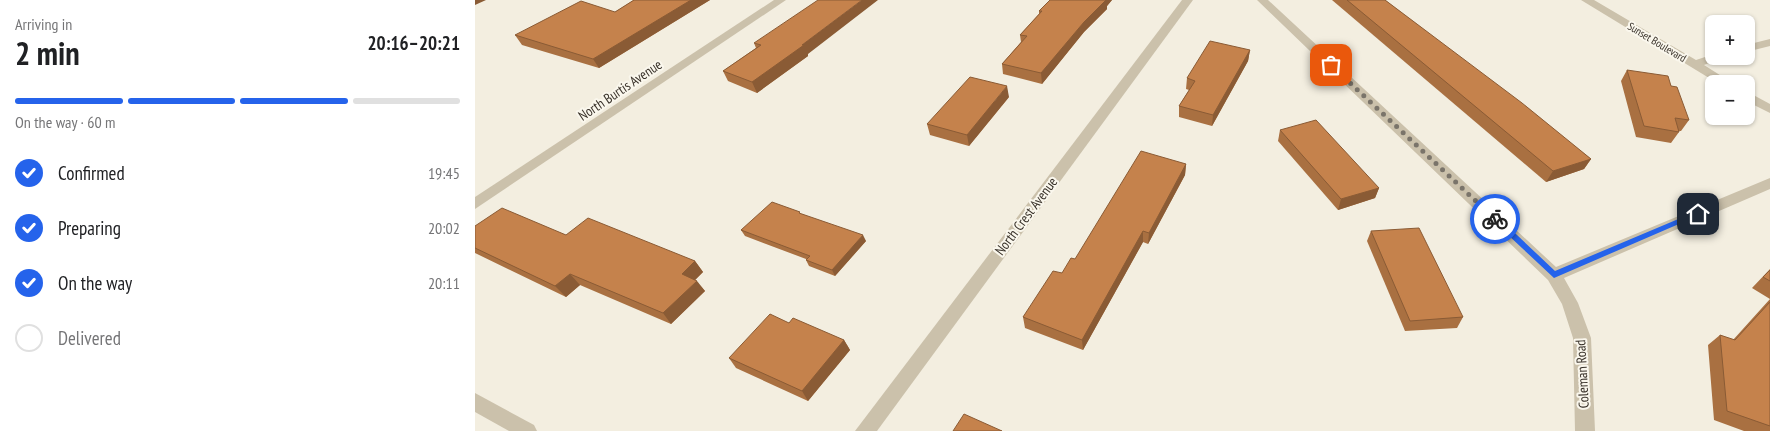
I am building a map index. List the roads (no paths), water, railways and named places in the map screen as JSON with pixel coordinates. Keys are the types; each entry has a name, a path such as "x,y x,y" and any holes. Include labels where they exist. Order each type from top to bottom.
{"street":[{"name":"North Burtis Avenue","path":"475,204 781,0"},
{"name":"North Crest Avenue","path":"865,431 1187,0"},
{"name":"Coleman Road","path":"1262,0 1554,275 1570,303 1582,338 1585,431"},
{"name":"Sunset Boulevard","path":"1586,0 1713,75"},
{"path":"1755,46 1770,42"},
{"path":"1695,64 1705,61"},
{"path":"1755,100 1770,109"},
{"path":"1554,275 1770,183"},
{"path":"475,402 527,431"}]}
